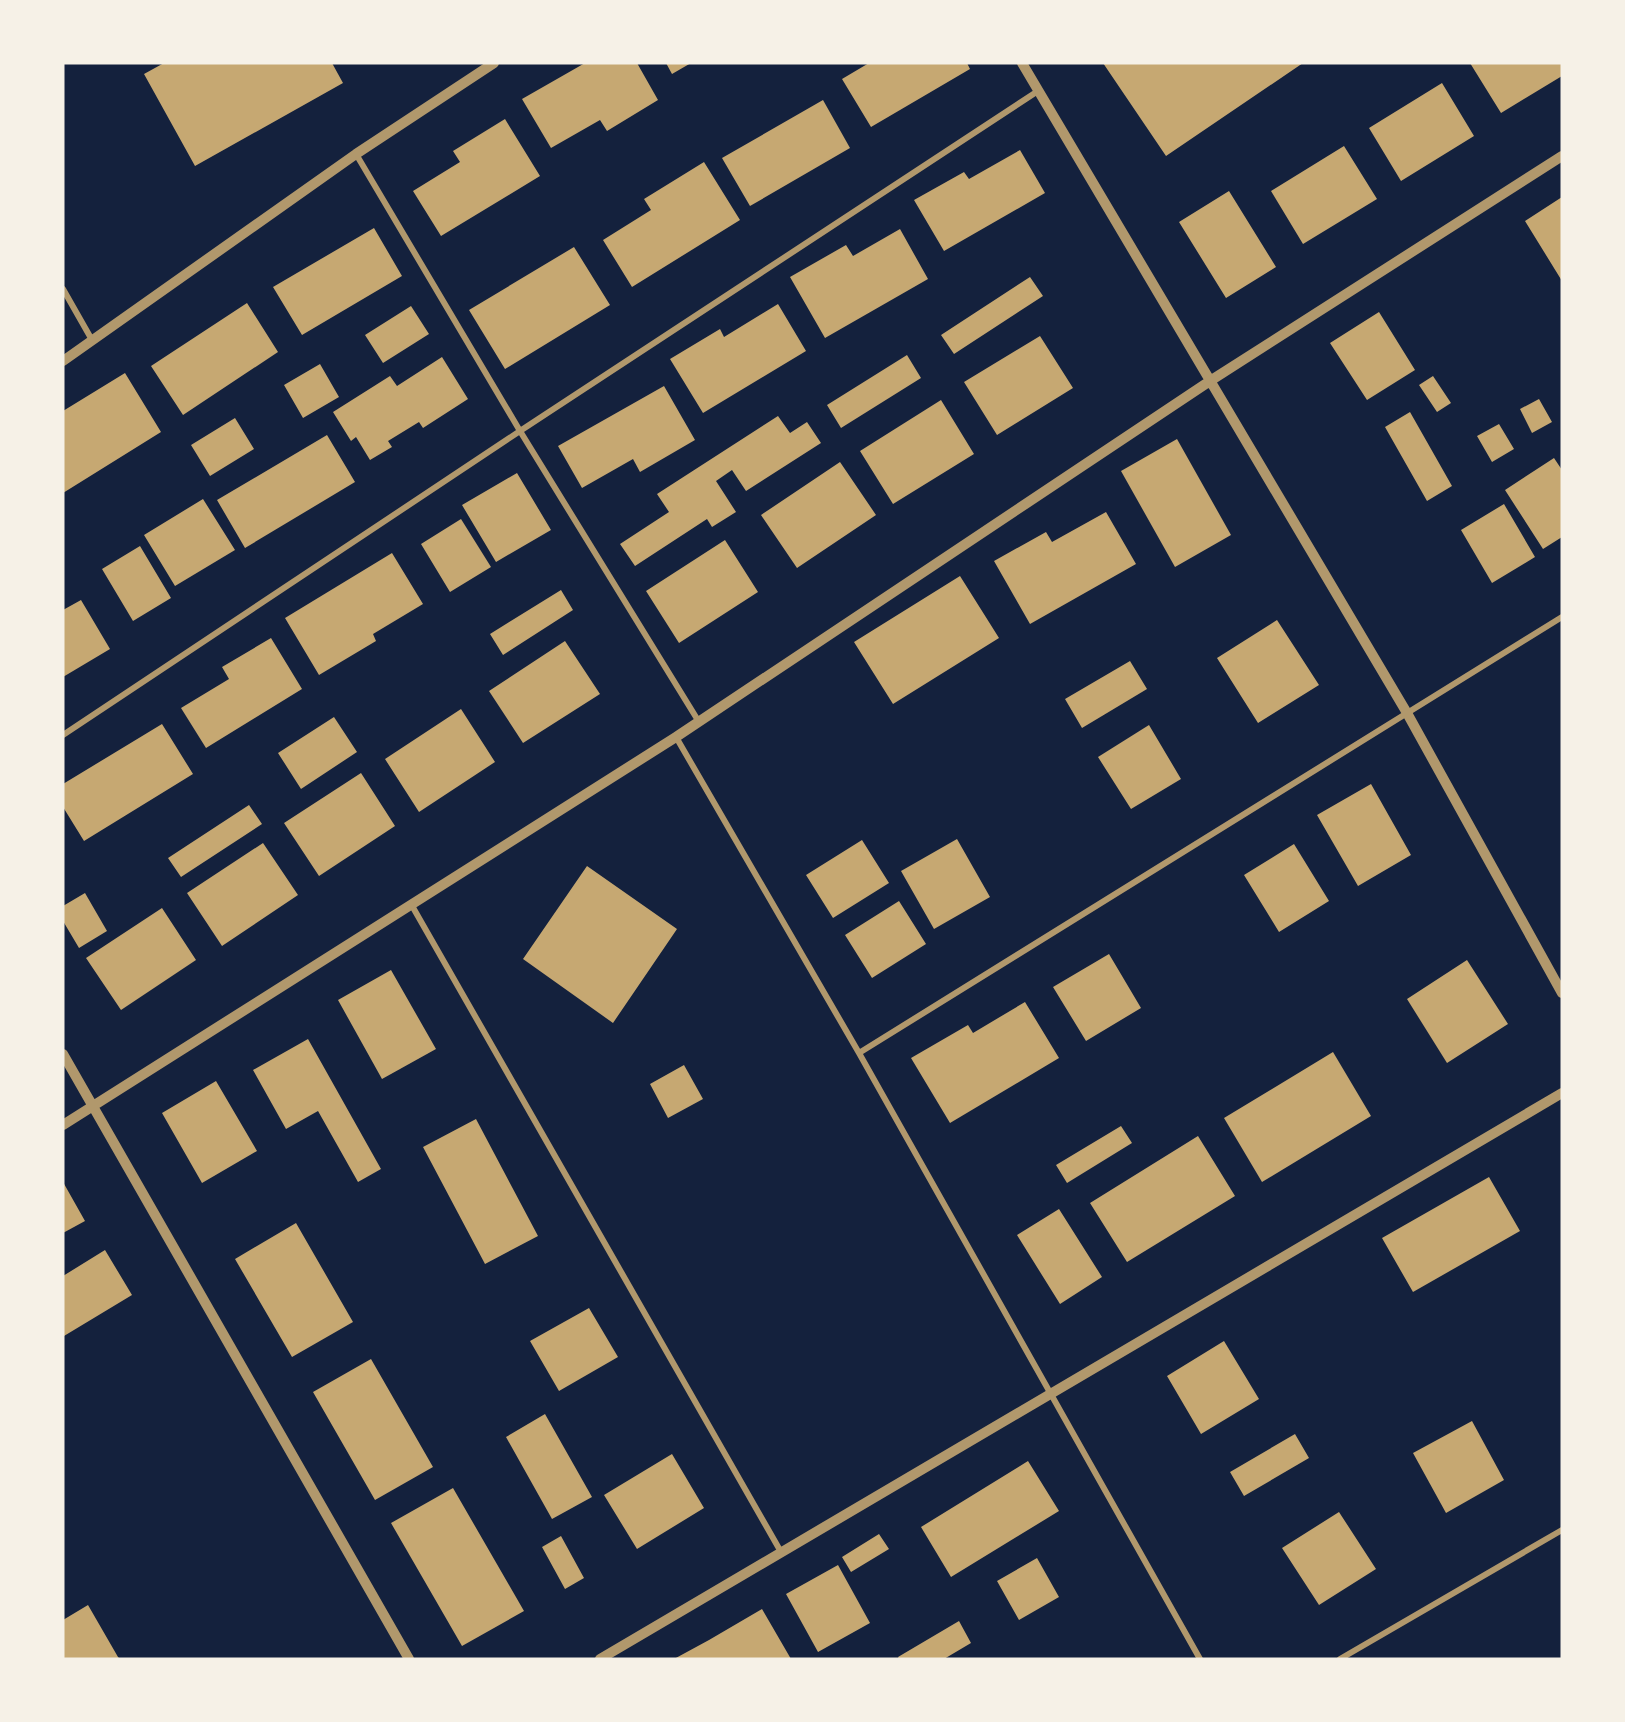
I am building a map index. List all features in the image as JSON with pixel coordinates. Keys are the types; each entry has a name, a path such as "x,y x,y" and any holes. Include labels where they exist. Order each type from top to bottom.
{"street":[{"path":"63,361 356,154 494,63"},
{"path":"1022,63 1407,713 1562,993"},
{"path":"63,735 1038,91"},
{"path":"356,154 520,431 699,722"},
{"path":"63,1125 676,737 1210,381 1562,156"},
{"path":"63,289 92,340"},
{"path":"859,1053 1562,617"},
{"path":"676,737 859,1053 1200,1659"},
{"path":"411,904 781,1552"},
{"path":"63,1054 409,1659"},
{"path":"600,1659 1562,1094"},
{"path":"1340,1659 1562,1530"}],"building":[{"path":"164,63 332,63 343,83 195,166 144,74"},
{"path":"585,63 637,63 658,100 607,131 600,120 551,148 522,99"},
{"path":"666,63 691,63 672,74"},
{"path":"869,63 967,63 970,69 871,127 842,79"},
{"path":"1103,63 1303,63 1166,156"},
{"path":"1470,63 1562,63 1562,76 1501,113"},
{"path":"1442,83 1474,136 1401,181 1369,128"},
{"path":"823,100 850,148 750,206 722,158"},
{"path":"505,119 540,176 441,236 413,191 460,162 453,151"},
{"path":"1344,146 1377,199 1303,244 1271,191"},
{"path":"1020,150 1045,193 944,251 914,200 964,172 969,179"},
{"path":"704,162 740,220 632,287 603,240 651,210 644,199"},
{"path":"1229,191 1276,267 1226,298 1179,222"},
{"path":"1562,197 1562,281 1525,221"},
{"path":"374,228 402,276 302,335 273,287"},
{"path":"900,229 928,279 825,338 790,277 846,245 853,256"},
{"path":"574,247 610,305 505,369 469,310"},
{"path":"1030,277 1043,296 954,354 941,335"},
{"path":"247,303 278,352 183,415 151,366"},
{"path":"778,304 806,351 703,413 670,359 720,329 724,337"},
{"path":"411,306 429,334 383,363 365,335"},
{"path":"1379,312 1415,370 1367,400 1330,343"},
{"path":"1040,336 1073,388 997,435 964,382"},
{"path":"907,355 921,378 841,428 827,405"},
{"path":"442,357 468,399 423,428 419,422 388,441 392,447 370,460 356,437 351,441 333,412 390,376 397,386"},
{"path":"320,364 339,397 303,418 284,385"},
{"path":"125,373 161,432 63,493 63,411"},
{"path":"1433,376 1451,403 1437,412 1419,385"},
{"path":"664,386 695,440 640,472 633,459 582,488 558,446"},
{"path":"1539,399 1552,422 1532,433 1520,409"},
{"path":"941,400 974,454 893,504 860,451"},
{"path":"1410,412 1452,486 1427,501 1385,427"},
{"path":"778,416 790,433 807,422 821,443 746,491 732,470 716,481 736,512 712,527 707,519 635,566 620,544 669,512 657,494"},
{"path":"235,418 254,449 210,476 191,445"},
{"path":"1499,424 1514,449 1492,462 1477,436"},
{"path":"327,435 355,482 245,548 217,500"},
{"path":"1177,439 1231,535 1175,567 1121,471"},
{"path":"1554,458 1562,470 1562,537 1543,549 1505,490"},
{"path":"840,462 876,515 797,568 761,515"},
{"path":"517,473 551,530 496,562 462,505"},
{"path":"203,499 235,550 175,586 144,535"},
{"path":"1504,504 1535,557 1492,583 1461,530"},
{"path":"1106,512 1136,564 1030,624 994,561 1046,532 1052,542"},
{"path":"461,519 491,567 450,592 421,544"},
{"path":"725,540 758,592 679,643 646,591"},
{"path":"140,546 171,598 133,621 102,569"},
{"path":"392,553 423,604 373,634 376,641 319,675 285,618"},
{"path":"960,576 999,638 893,704 854,642"},
{"path":"561,590 573,610 503,655 490,634"},
{"path":"81,600 110,649 63,677 63,610"},
{"path":"1277,620 1319,685 1258,723 1217,658"},
{"path":"271,638 302,689 206,748 181,708 229,679 222,667"},
{"path":"565,641 600,694 523,743 489,691"},
{"path":"1130,661 1147,689 1082,728 1065,699"},
{"path":"461,709 495,762 419,812 385,759"},
{"path":"334,717 357,752 301,789 278,753"},
{"path":"162,724 193,774 84,841 63,807 63,784"},
{"path":"1149,725 1181,779 1131,809 1098,757"},
{"path":"361,773 395,826 319,876 284,823"},
{"path":"1371,784 1411,855 1358,886 1317,815"},
{"path":"249,805 262,824 181,877 168,858"},
{"path":"957,839 990,897 934,929 901,871"},
{"path":"862,840 889,883 833,918 806,875"},
{"path":"263,843 298,895 222,946 187,893"},
{"path":"1294,844 1329,901 1279,932 1244,875"},
{"path":"587,866 677,929 613,1023 523,959"},
{"path":"85,893 107,931 79,948 63,921 63,906"},
{"path":"899,901 926,944 872,978 845,935"},
{"path":"162,908 196,960 121,1010 86,958"},
{"path":"1109,954 1141,1008 1086,1041 1053,987"},
{"path":"1467,960 1508,1024 1447,1063 1407,999"},
{"path":"391,970 436,1049 382,1079 338,1000"},
{"path":"1025,1002 1059,1058 950,1123 911,1058 968,1025 973,1033"},
{"path":"308,1039 381,1169 358,1182 318,1111 286,1129 253,1070"},
{"path":"1333,1052 1371,1116 1262,1182 1224,1118"},
{"path":"684,1065 703,1099 668,1118 650,1084"},
{"path":"216,1081 257,1151 202,1183 162,1113"},
{"path":"476,1119 538,1236 485,1264 423,1147"},
{"path":"1121,1126 1132,1143 1067,1183 1056,1165"},
{"path":"1198,1136 1235,1196 1127,1262 1090,1203"},
{"path":"1489,1177 1520,1231 1413,1292 1382,1238"},
{"path":"63,1182 85,1221 63,1233"},
{"path":"1059,1209 1102,1277 1060,1304 1017,1235"},
{"path":"296,1223 353,1322 292,1357 235,1259"},
{"path":"105,1250 132,1295 64,1336 63,1276"},
{"path":"589,1308 618,1357 559,1391 530,1341"},
{"path":"1224,1341 1259,1399 1201,1434 1167,1376"},
{"path":"371,1359 433,1467 375,1500 313,1392"},
{"path":"545,1414 592,1497 552,1519 506,1437"},
{"path":"1472,1421 1504,1480 1446,1513 1413,1453"},
{"path":"1295,1434 1309,1458 1244,1496 1230,1472"},
{"path":"672,1454 704,1508 637,1549 604,1495"},
{"path":"1028,1461 1059,1511 951,1577 921,1527"},
{"path":"453,1488 524,1611 462,1646 391,1523"},
{"path":"1339,1512 1376,1569 1319,1605 1282,1548"},
{"path":"879,1534 889,1549 851,1572 842,1557"},
{"path":"561,1536 584,1578 565,1589 542,1547"},
{"path":"1037,1558 1059,1597 1019,1620 997,1581"},
{"path":"838,1565 870,1623 818,1652 786,1594"},
{"path":"88,1605 120,1659 63,1659 63,1620"},
{"path":"762,1609 791,1659 674,1659 709,1640"},
{"path":"959,1621 971,1643 944,1659 899,1659 898,1657"}]}
